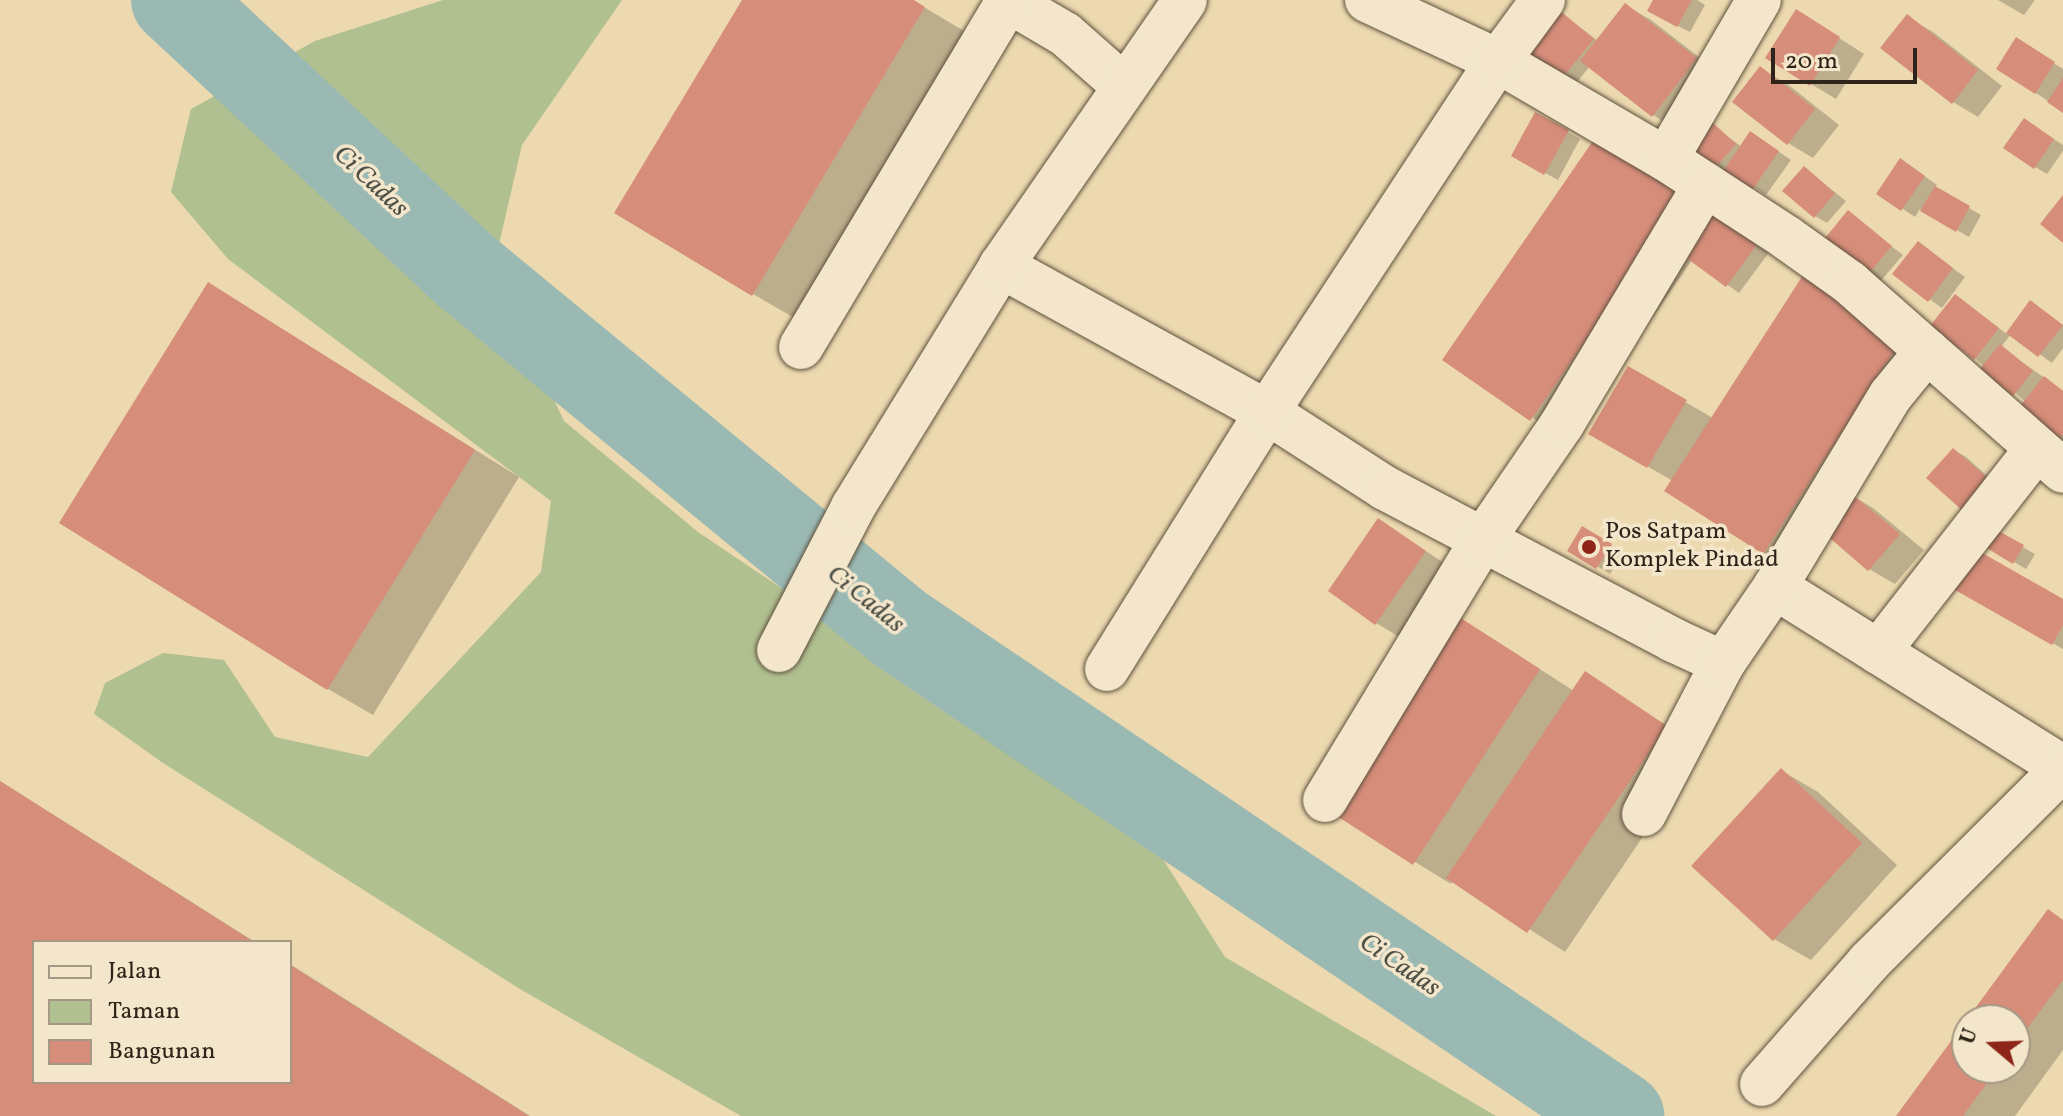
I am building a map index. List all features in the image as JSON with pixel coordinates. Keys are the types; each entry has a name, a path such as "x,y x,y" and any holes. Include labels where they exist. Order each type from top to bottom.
{"street":[{"path":"801,347 1007,0 1065,34 1124,86"},
{"path":"779,650 853,507 1001,266 1185,0"},
{"path":"1367,0 1498,61 1705,185 1850,283 2055,463 1878,652"},
{"path":"1107,669 1267,412 1498,61 1543,0"},
{"path":"1666,159 1759,0"},
{"path":"1325,800 1482,541 1562,424 1705,185"},
{"path":"1001,266 1267,412 1385,488 1673,640 1723,663"},
{"path":"1644,814 1723,663 1775,587 1891,395 1927,351"},
{"path":"1762,1084 1869,962 2063,768 1775,587"}],"green space":[{"path":"443,0 622,0 522,145 493,270 564,421 698,532 1147,834 1225,957 1496,1116 741,1116 520,989 163,763 94,714 105,683 163,653 224,660 275,737 368,757 541,572 551,501 228,259 171,192 191,109 315,41"}],"building":[{"path":"742,0 914,0 925,7 752,296 614,213"},
{"path":"1653,0 1692,0 1677,27 1647,11"},
{"path":"1625,3 1697,58 1652,117 1580,61"},
{"path":"1796,9 1840,37 1810,86 1765,58"},
{"path":"1559,10 1594,39 1559,82 1524,52"},
{"path":"1907,14 1978,70 1952,104 1880,48"},
{"path":"2016,37 2055,62 2035,94 1996,69"},
{"path":"1760,66 1815,109 1787,145 1732,102"},
{"path":"2063,78 2063,113 2047,102"},
{"path":"1535,112 1569,130 1544,175 1511,156"},
{"path":"2024,118 2054,139 2034,169 2003,148"},
{"path":"1712,122 1736,144 1708,176 1683,154"},
{"path":"1750,131 1779,151 1752,190 1724,170"},
{"path":"1597,135 1685,197 1530,421 1442,360"},
{"path":"1900,158 1925,176 1901,211 1876,194"},
{"path":"1804,166 1835,193 1814,218 1782,191"},
{"path":"1935,186 1970,206 1956,232 1920,211"},
{"path":"2063,195 2063,243 2040,224"},
{"path":"1713,197 1764,235 1726,287 1674,249"},
{"path":"1848,210 1892,246 1864,279 1821,243"},
{"path":"1918,241 1953,268 1928,302 1892,274"},
{"path":"1805,272 1904,336 1763,554 1664,491"},
{"path":"208,282 475,450 327,690 59,523"},
{"path":"1955,294 1999,328 1974,360 1930,326"},
{"path":"2030,300 2063,325 2038,357 2006,333"},
{"path":"2000,344 2033,371 2013,396 1979,370"},
{"path":"1628,366 1687,400 1647,468 1588,434"},
{"path":"2044,376 2063,391 2063,434 2057,442 2016,411"},
{"path":"1953,448 1990,480 1963,511 1926,478"},
{"path":"1847,490 1900,534 1868,571 1817,527"},
{"path":"1378,518 1426,551 1375,625 1328,591"},
{"path":"1984,523 2024,545 2013,564 1975,541"},
{"name":"Pos Satpam Komplek Pindad","path":"1582,526 1612,544 1596,569 1567,551"},
{"path":"1970,546 2063,599 2063,625 2052,645 1948,586"},
{"path":"1456,615 1540,669 1413,865 1329,811"},
{"path":"1585,671 1667,726 1527,933 1446,878"},
{"path":"1781,768 1862,843 1773,941 1691,866"},
{"path":"0,781 251,940 32,940 32,1084 292,1084 292,966 529,1116 0,1116"},
{"path":"2048,909 2063,920 2063,980 2031,1023 2031,1004 1978,1004"},
{"path":"1951,1041 1951,1084 1986,1084 1963,1116 1896,1116"}],"waterway":[{"name":"Ci Cadas","path":"175,0 467,272 899,628 1620,1116"}],"place":[{"name":"Pos Satpam Komplek Pindad","path":"1589,547"}]}
